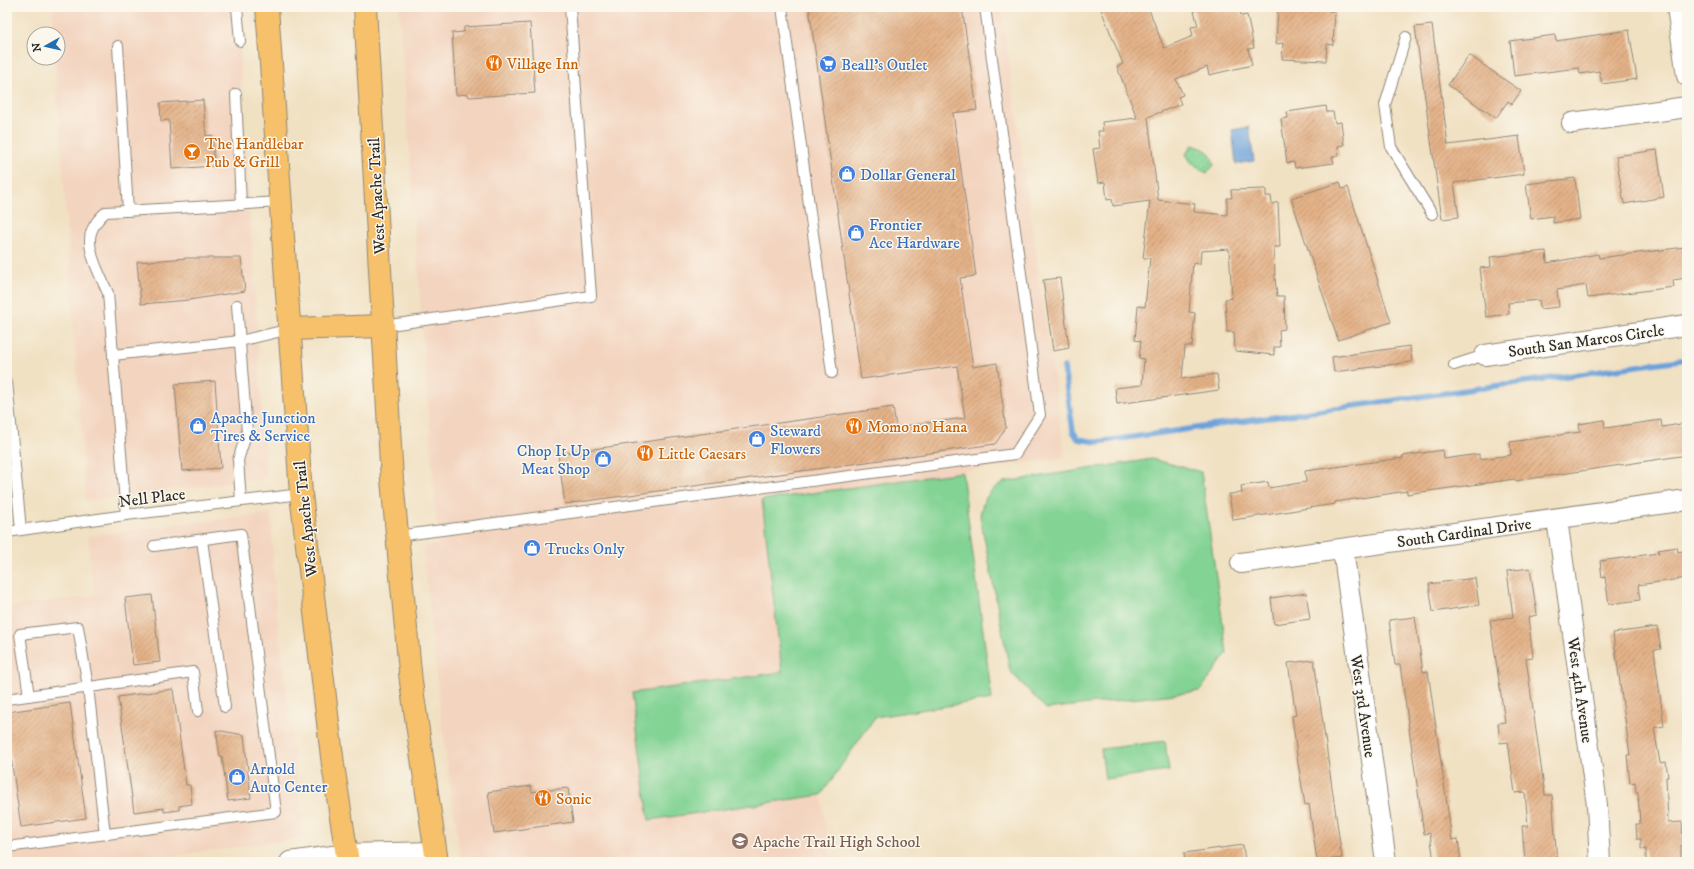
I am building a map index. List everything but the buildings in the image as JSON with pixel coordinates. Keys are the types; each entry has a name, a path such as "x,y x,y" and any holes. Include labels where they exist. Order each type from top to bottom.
{"main road":[{"name":"West Apache Trail","path":"267,7 301,494 333,765 347,858"},
{"name":"West Apache Trail","path":"365,7 389,448 411,682 436,857"},
{"path":"290,329 383,326"}],"street":[{"path":"1677,7 1687,76"},
{"path":"1572,123 1687,107"},
{"name":"South San Marcos Circle","path":"1485,355 1687,325"},
{"name":"South Cardinal Drive","path":"1241,563 1687,500"},
{"name":"West 4th Avenue","path":"1557,519 1597,805 1600,862"},
{"name":"West 3rd Avenue","path":"1343,549 1386,862"},
{"path":"290,862 347,858 436,857"}],"lane":[{"path":"238,7 240,41"},
{"path":"383,326 591,296 570,7"},
{"path":"782,7 832,373"},
{"path":"397,536 1015,454 1040,415 985,7"},
{"path":"1406,37 1385,105 1391,147 1432,214"},
{"path":"118,46 128,211"},
{"path":"236,94 241,205"},
{"path":"126,515 108,293 95,263 90,239 91,231 97,221 106,212 281,202"},
{"path":"237,305 247,432 238,460 241,501"},
{"path":"113,355 240,341 290,329"},
{"path":"1454,365 1485,355"},
{"path":"7,382 21,530"},
{"name":"Nell Place","path":"7,532 126,515 301,494"},
{"path":"7,847 276,812 241,534 154,546"},
{"path":"202,540 225,707"},
{"path":"29,696 20,634 78,627 88,687 105,834"},
{"path":"7,699 193,672 198,711"}],"shaded area":[{"path":"52,7 237,7 266,478 86,501 56,66 66,66 66,26 53,26"},
{"path":"399,7 1001,7 1065,457 762,500 782,672 632,693 649,820 821,795 831,862 461,862 441,720 423,547 438,544"},
{"path":"271,513 275,599 304,838 126,862 7,862 7,607 94,596 88,536"}],"green space":[{"path":"1192,145 1204,149 1211,157 1214,165 1207,173 1194,165 1186,154"},
{"path":"1152,459 1201,472 1227,653 1200,691 1046,709 1010,671 980,516 985,500 995,488 1004,482"},
{"path":"962,472 992,699 875,717 821,795 649,820 632,693 782,672 762,500"},
{"path":"1165,741 1169,771 1105,779 1101,749"}],"water":[{"path":"1249,127 1254,161 1236,164 1232,130"}],"waterway":[{"path":"1064,367 1073,431 1078,439 1097,442 1687,359"}],"place":[{"name":"Village Inn","path":"494,63"},
{"name":"Beall's Outlet","path":"828,64"},
{"name":"The Handlebar Pub & Grill","path":"192,152"},
{"name":"Dollar General","path":"847,174"},
{"name":"Frontier Ace Hardware","path":"856,233"},
{"name":"Apache Junction Tires & Service","path":"198,426"},
{"name":"Momo no Hana","path":"854,426"},
{"name":"Steward Flowers","path":"757,439"},
{"name":"Little Caesars","path":"645,453"},
{"name":"Chop It Up Meat Shop","path":"603,459"},
{"name":"Trucks Only","path":"532,548"},
{"name":"Arnold Auto Center","path":"237,777"},
{"name":"Sonic","path":"543,798"},
{"name":"Apache Trail High School","path":"740,841"}]}
